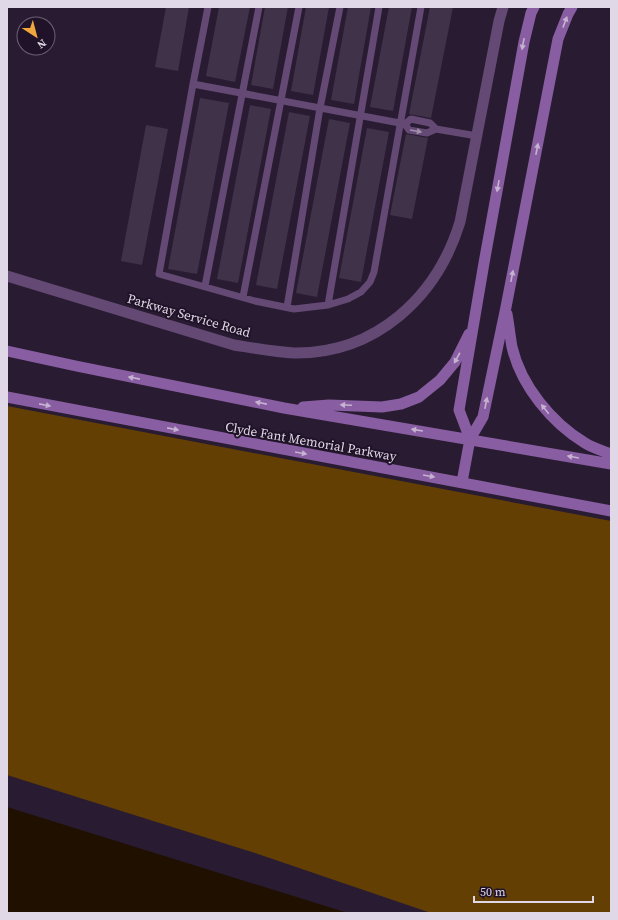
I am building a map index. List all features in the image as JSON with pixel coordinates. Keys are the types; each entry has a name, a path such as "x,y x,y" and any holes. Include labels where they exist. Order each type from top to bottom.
{"main road":[{"path":"470,439 459,410 524,42 531,13 534,7"},
{"path":"462,482 470,439 483,417 506,307 558,38 572,7"},
{"path":"506,307 512,348 521,373 534,395 565,430 586,444 611,454"},
{"path":"284,408 329,405 382,407 401,404 419,397 440,380 455,362 474,323"},
{"path":"7,351 284,408 611,464"},
{"name":"Clyde Fant Memorial Parkway","path":"7,397 228,440 462,482 611,511"}],"street":[{"name":"Parkway Service Road","path":"7,276 234,345 269,351 295,353 327,350 346,345 380,330 396,320 429,286 439,271 455,239 460,222 477,136 498,20 503,7"}],"lane":[{"path":"208,7 159,274 294,309 328,305 348,299 361,292 370,282 402,123 421,7"},
{"path":"205,286 259,7"},
{"path":"243,297 299,7"},
{"path":"287,307 320,108 340,7"},
{"path":"328,305 379,7"},
{"path":"193,84 402,123 409,130 427,133 436,129 477,136"},
{"path":"402,123 411,119 430,123 436,129"}],"shaded area":[{"path":"7,406 611,521 611,913 431,913 255,853 7,775"},
{"path":"7,807 348,913 7,913"}],"building":[{"path":"166,7 189,7 178,71 155,67"},
{"path":"219,7 250,7 235,82 206,76"},
{"path":"265,7 288,7 273,89 251,85"},
{"path":"306,7 329,7 313,95 291,91"},
{"path":"348,7 371,7 354,104 331,100"},
{"path":"389,7 412,7 393,111 370,107"},
{"path":"430,7 453,7 431,118 409,114"},
{"path":"200,98 229,103 197,274 168,269"},
{"path":"250,105 271,109 238,283 217,279"},
{"path":"289,112 310,116 277,289 256,285"},
{"path":"329,119 350,123 317,297 296,293"},
{"path":"146,125 168,129 142,265 121,261"},
{"path":"367,128 389,132 361,282 339,278"},
{"path":"406,134 428,138 412,219 390,215"}]}
